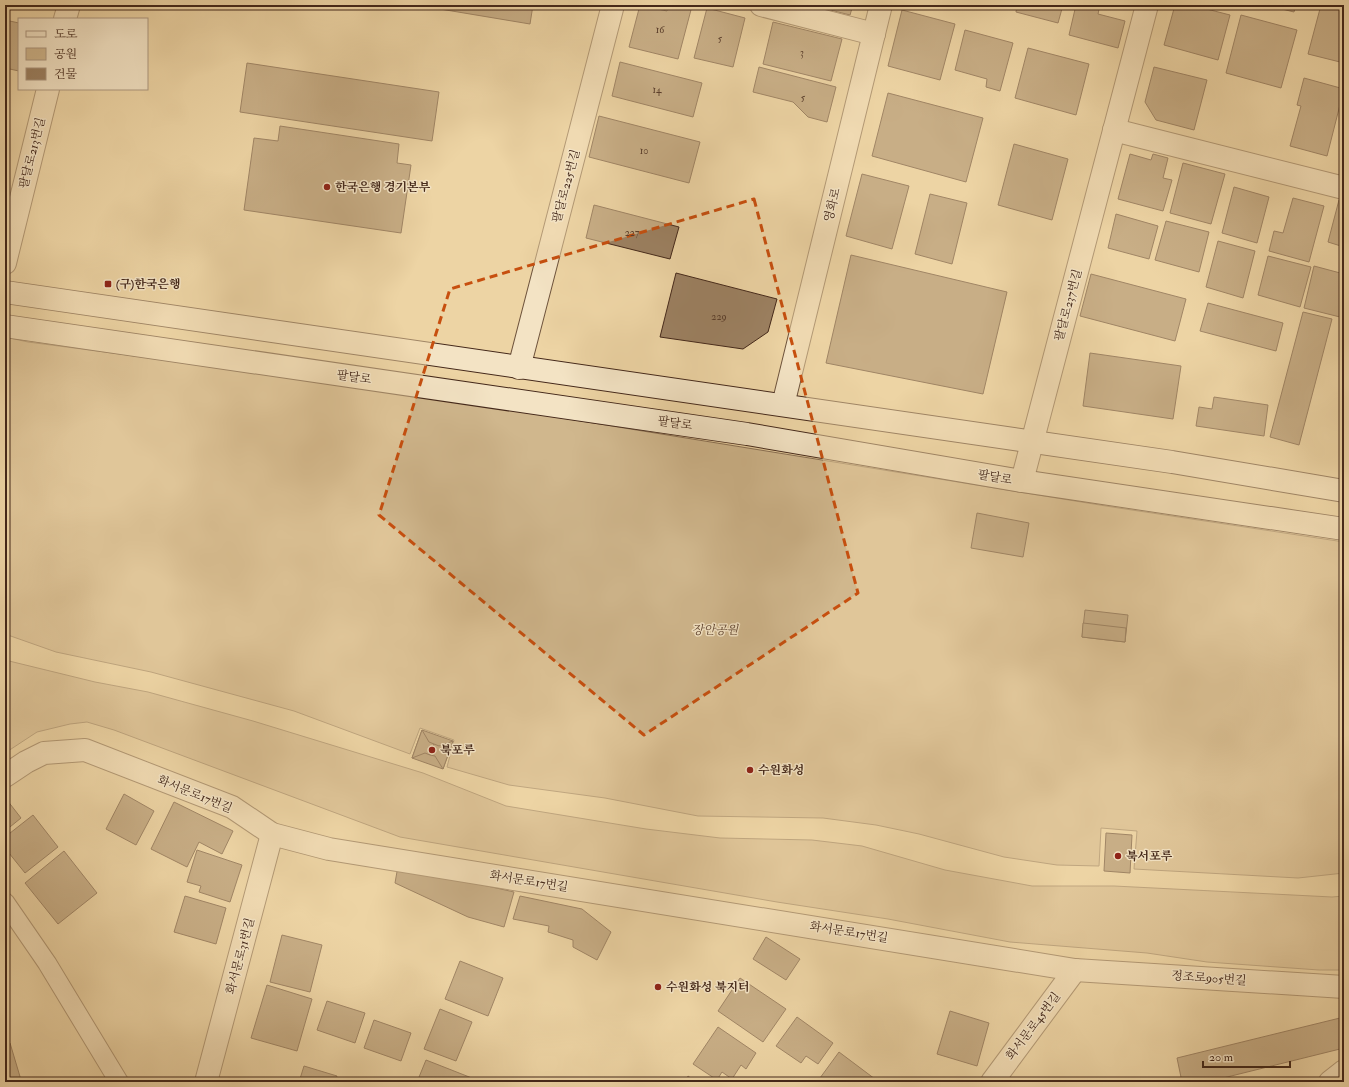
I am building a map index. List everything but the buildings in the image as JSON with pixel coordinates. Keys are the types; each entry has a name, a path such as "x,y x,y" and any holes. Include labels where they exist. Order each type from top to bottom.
{"street":[{"path":"65,18 69,5"},
{"name":"팔달로225번길","path":"518,368 613,5"},
{"path":"761,5 874,34"},
{"name":"영화로","path":"783,405 881,5"},
{"name":"팔달로237번길","path":"1022,481 1147,5"},
{"name":"팔달로213번길","path":"5,263 48,90"},
{"path":"1114,130 1344,188"},
{"path":"5,292 518,368 1172,462 1344,491"},
{"name":"팔달로","path":"5,326 747,434 1022,481 1344,529"},
{"name":"화서문로17번길","path":"5,776 26,762 44,753 85,750 232,807 272,834 329,849 1075,970"},
{"name":"화서문로31번길","path":"209,1080 272,834"},
{"path":"5,902 46,963 119,1082"},
{"name":"정조로905번길","path":"1075,970 1344,987"},
{"name":"화서문로45번길","path":"992,1082 1075,970"},
{"path":"1330,1082 1344,1070"}],"highlighted area":[{"path":"754,199 858,593 644,735 379,515 450,289"}],"green space":[{"name":"장안공원","path":"5,337 28,342 513,410 1112,507 1344,542 1344,873 1298,878 1134,869 1137,831 1101,828 1099,866 1057,865 1004,857 919,834 876,825 823,818 698,816 605,798 509,785 447,767 454,740 420,728 410,754 294,711 151,672 56,652 5,634"},
{"path":"5,660 95,682 148,692 253,721 423,773 506,806 646,829 720,838 812,840 862,846 945,870 1032,886 1114,886 1332,897 1344,896 1344,970 1319,970 1207,962 1147,953 1010,942 888,919 777,902 400,837 114,730 87,722 70,724 37,732 5,753"}],"place":[{"name":"한국은행 경기본부","path":"327,187"},
{"name":"(구)한국은행","path":"108,284"},
{"name":"북포루","path":"432,750"},
{"name":"수원화성","path":"750,770"},
{"name":"북서포루","path":"1118,856"},
{"name":"수원화성 북지터","path":"658,987"}]}
